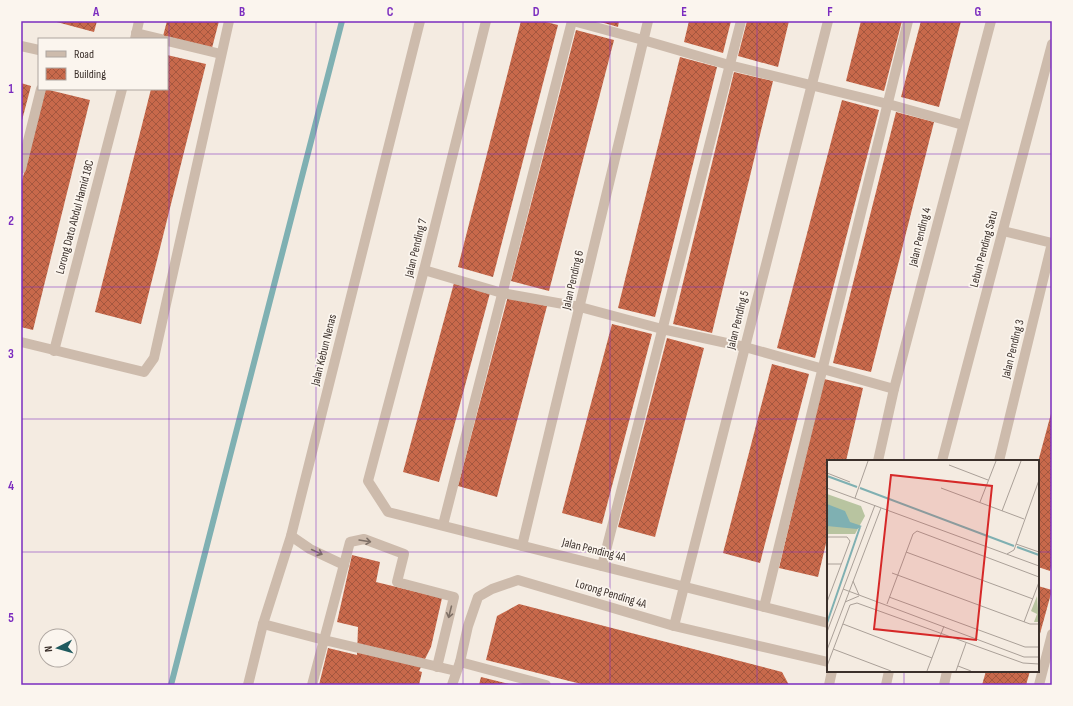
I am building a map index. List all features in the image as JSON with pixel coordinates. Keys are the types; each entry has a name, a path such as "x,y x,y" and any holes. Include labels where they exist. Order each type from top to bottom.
{"street":[{"path":"139,21 135,36 152,38"},
{"path":"21,342 144,372 154,358 229,21"},
{"name":"Jalan Kebun Nenas","path":"248,685 263,624 291,536 420,21"},
{"name":"Jalan Pending 7","path":"368,481 424,270 486,21"},
{"path":"443,526 573,21 730,65 888,104 963,125"},
{"name":"Jalan Pending 6","path":"522,546 648,21"},
{"path":"602,566 741,21"},
{"name":"Jalan Pending 5","path":"674,626 828,21"},
{"path":"764,607 908,21"},
{"name":"Jalan Pending 4","path":"878,460 894,389 991,21"},
{"path":"168,40 221,54"},
{"name":"Lebuh Pending Satu","path":"942,460 1052,44"},
{"path":"21,46 38,50"},
{"path":"21,169 42,90"},
{"name":"Lorong Dato Abdul Hamid 18C","path":"54,351 122,90"},
{"path":"1003,231 1052,243"},
{"name":"Jalan Pending 3","path":"999,460 1052,243"},
{"path":"424,270 502,293 580,307 662,329 745,347 894,389"},
{"name":"Jalan Pending 4A","path":"368,481 388,512 827,623"},
{"path":"291,536 310,549 344,565"},
{"path":"312,685 350,542 364,539 404,554 397,582 454,597 437,666"},
{"name":"Lorong Pending 4A","path":"452,685 468,626 478,597 492,589 518,580 674,626 827,662"},
{"path":"263,624 324,640 437,666 458,666 546,685"},
{"path":"1039,685 1052,634"},
{"path":"829,685 832,672"},
{"path":"886,685 889,672"},
{"path":"944,685 947,672"}],"building":[{"path":"53,21 97,21 94,32"},
{"path":"167,21 219,21 212,48 163,36"},
{"path":"521,21 542,21 558,25 493,277 458,267"},
{"path":"597,21 619,21 618,27"},
{"path":"689,21 731,21 723,53 684,42"},
{"path":"747,21 789,21 778,67 738,56"},
{"path":"861,21 902,21 884,91 846,81"},
{"path":"921,21 961,21 939,107 901,97"},
{"path":"576,30 614,40 549,291 511,281"},
{"path":"168,55 206,64 141,324 95,312 151,90 168,90"},
{"path":"680,57 717,67 655,317 618,308"},
{"path":"734,72 773,81 712,333 673,324"},
{"path":"21,83 31,86 21,124"},
{"path":"45,90 90,100 33,330 21,327 21,185"},
{"path":"842,100 879,110 815,358 777,348"},
{"path":"896,112 934,122 871,372 833,363"},
{"path":"454,283 490,293 439,482 403,472"},
{"path":"508,296 547,306 497,497 458,486"},
{"path":"612,324 652,334 602,524 562,513"},
{"path":"667,338 704,348 655,537 618,527"},
{"path":"772,364 809,374 760,563 723,553"},
{"path":"824,379 863,388 846,460 827,460 827,539 818,577 779,568"},
{"path":"1052,410 1052,563 1050,571 1039,567 1039,460"},
{"path":"352,555 380,562 376,582 442,598 431,647 419,671 422,672 419,685 319,685 328,648 357,655 358,627 337,622"},
{"path":"1039,586 1052,590 1039,637"},
{"path":"519,604 782,672 789,685 585,685 486,660 497,616"},
{"path":"986,672 1030,672 1026,685 982,685"},
{"path":"481,677 509,684 509,685 479,685"}],"waterway":[{"path":"171,685 342,21"}]}
